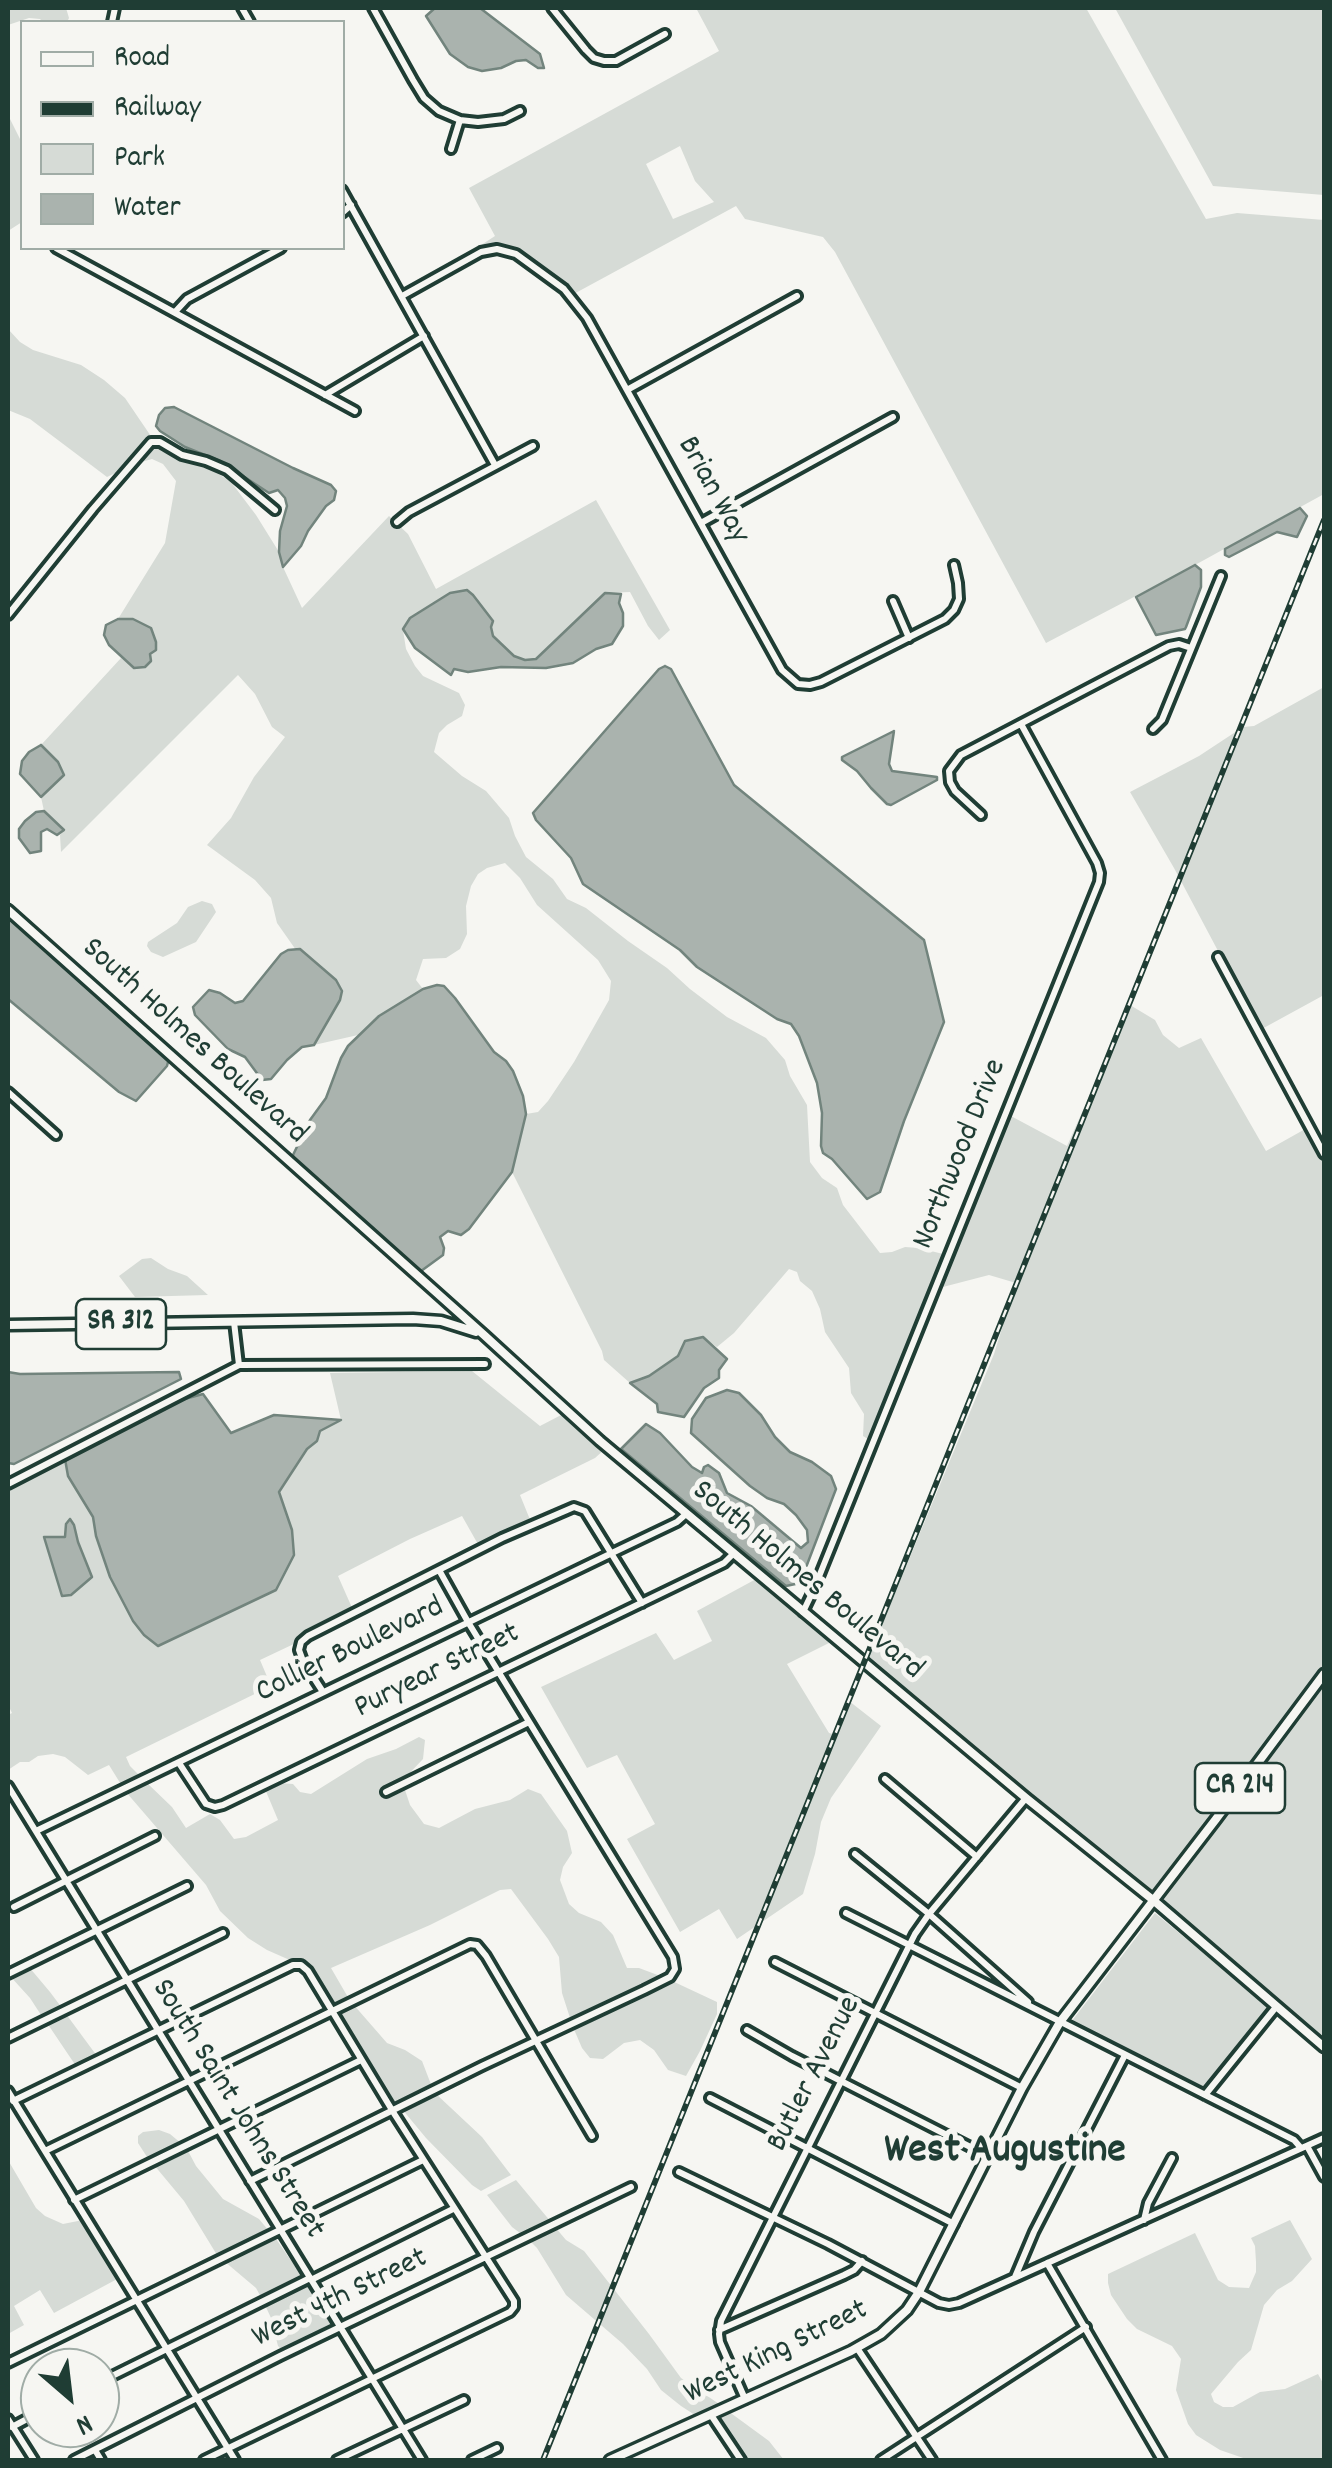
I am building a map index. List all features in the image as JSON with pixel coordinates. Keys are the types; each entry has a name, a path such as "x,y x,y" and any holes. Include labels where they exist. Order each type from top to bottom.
{"main road":[{"name":"South Holmes Boulevard","path":"8,910 600,1441 1324,2046"},
{"path":"435,1292 440,1321"},
{"name":"SR 312","path":"8,1326 440,1321 484,1335"},
{"name":"CR 214","path":"1153,1900 1324,1674"},
{"name":"West King Street","path":"610,2460 857,2348 892,2325 919,2292 1022,2088 1060,2022 1153,1900"}],"street":[{"path":"373,8 424,98 438,111 460,120 491,122 520,111"},
{"path":"552,8 586,50 604,62 616,61 665,34"},
{"path":"452,149 460,120"},
{"path":"345,195 495,465"},
{"path":"345,210 351,205"},
{"name":"Brian Way","path":"402,296 481,252 497,249 509,251 538,269 571,296 587,318 782,670 798,684 821,682 945,619 954,610 959,592 954,565"},
{"path":"60,250 355,411"},
{"path":"175,312 187,299 277,250"},
{"path":"627,390 796,296"},
{"path":"325,394 424,336"},
{"path":"700,523 892,417"},
{"path":"8,615 151,442 160,442 182,455 227,470 275,510"},
{"path":"397,522 533,446"},
{"path":"1152,730 1162,720 1220,576"},
{"path":"893,601 909,638"},
{"path":"981,815 954,791 950,782 950,770 960,754 1169,646 1191,648"},
{"name":"Northwood Drive","path":"803,1612 1099,882 1097,863 1021,724"},
{"path":"1218,957 1324,1154"},
{"path":"8,1092 56,1135"},
{"path":"234,1322 239,1365"},
{"path":"8,1484 239,1365 484,1364"},
{"path":"323,1692 298,1650 308,1636 570,1508 586,1512 642,1602"},
{"name":"Collier Boulevard","path":"35,1831 677,1522 686,1514"},
{"name":"Puryear Street","path":"178,1763 206,1804 223,1806 724,1563 734,1554"},
{"path":"250,2180 670,1977 675,1966 674,1956 439,1570"},
{"path":"386,1792 529,1722"},
{"path":"885,1779 978,1857"},
{"name":"South Saint Johns Street","path":"8,1786 422,2460"},
{"name":"Butler Avenue","path":"719,2330 909,1946 929,1914 1026,1798"},
{"path":"14,1907 156,1836"},
{"path":"855,1854 1035,2009"},
{"path":"8,1974 187,1886"},
{"path":"846,1913 1294,2140 1304,2147 1324,2177"},
{"path":"8,2038 223,1933"},
{"path":"45,2151 470,1944 486,1956 592,2136"},
{"path":"775,1962 1022,2088"},
{"path":"13,2100 293,1964 301,1965 514,2301 510,2312 204,2460"},
{"path":"1206,2095 1276,2007"},
{"path":"748,2030 988,2156"},
{"path":"1016,2277 1034,2232 1126,2055"},
{"path":"74,2200 362,2060"},
{"path":"8,2091 235,2460"},
{"path":"710,2098 954,2224"},
{"path":"679,2172 939,2303 954,2304 1324,2138"},
{"path":"1144,2220 1148,2203 1172,2158"},
{"path":"8,2363 423,2160"},
{"name":"West 4th Street","path":"74,2460 631,2187"},
{"path":"120,2372 454,2208"},
{"path":"745,2400 720,2342 719,2330 844,2276 862,2261"},
{"path":"1048,2263 1162,2460"},
{"path":"881,2460 1086,2327"},
{"path":"857,2348 932,2460"},
{"path":"337,2460 464,2400"},
{"path":"711,2414 741,2460"},
{"path":"10,2423 34,2460"},
{"path":"472,2460 497,2448"},
{"path":"95,2450 101,2460"}],"green space":[{"path":"8,8 66,8 69,18 29,18 8,25"},
{"path":"696,8 1086,8 1206,219 1237,213 1324,220 1324,494 1046,643 835,252 823,237 745,219 736,206 570,296 507,249 475,249 495,236 469,188 719,51","holes":["680,146 695,181 714,202 673,219 646,164"]},
{"path":"1115,8 1324,8 1324,195 1213,186"},
{"path":"8,115 20,139 20,223 8,231"},
{"path":"8,329 33,350 81,365 104,380 125,398 161,451 208,467 231,482 279,552 302,608 389,516 408,534 436,589 596,500 670,630 659,640 630,592 605,593 536,659 525,660 500,644 491,627 410,618 403,630 406,649 415,666 423,676 459,693 465,705 462,716 439,733 434,752 486,791 509,818 526,857 553,879 567,899 586,908 727,1017 766,1038 785,1060 807,1105 810,1162 822,1178 837,1188 843,1205 880,1253 905,1247 943,1254 871,1441 863,1436 864,1414 851,1393 849,1368 825,1332 812,1291 800,1281 797,1272 789,1269 717,1347 703,1337 685,1341 678,1355 649,1376 630,1383 604,1360 512,1172 526,1114 538,1112 574,1062 609,1000 611,981 598,960 537,905 505,863 478,874 466,906 467,934 460,949 446,958 423,959 416,980 423,989 379,1016 358,1035 314,1045 340,1000 337,981 296,950 277,923 271,898 255,880 207,845 231,818 254,777 285,737 272,727 255,694 238,675 61,852 60,835 64,830 44,811 41,797 64,775 58,762 41,745 121,658 134,668 133,619 118,619 165,543 176,481 163,464 152,459 107,477 30,419 8,410"},
{"path":"1324,687 1324,995 1260,1030 1130,792 1199,756 1243,727 1254,726"},
{"path":"202,901 212,904 216,912 196,942 163,957 151,952 148,942 177,923 188,907"},
{"path":"1130,1005 1155,1020 1163,1035 1179,1048 1201,1038 1266,1151 1307,1128 1324,1161 1324,1669 1152,1896 867,1661 994,1354 1016,1283 989,1275 939,1288 1009,1115 1067,1146"},
{"path":"151,1258 187,1276 208,1295 135,1297 119,1276 142,1259"},
{"path":"472,1371 540,1426 565,1413 605,1449 595,1458 520,1495 531,1522 479,1546 462,1516 338,1576 353,1610 260,1660 271,1686 126,1757 141,1777 122,1786 109,1765 88,1775 65,1757 53,1754 20,1762 8,1770 8,1715 12,1713 8,1705 8,1487 65,1459 68,1476 93,1517 110,1577 133,1621 158,1646 276,1590 294,1555 292,1530 279,1492 308,1448 317,1441 320,1431 341,1420 330,1373","holes":["66,1524 74,1525 87,1580 71,1595 62,1596 44,1538 65,1537"]},
{"path":"758,1578 833,1641 787,1664 829,1733 836,1735 849,1701 881,1726 831,1798 803,1894 737,1939 719,1909 680,1932 627,1839 655,1824 617,1755 587,1768 541,1687 656,1633 674,1660 712,1641 697,1611"},
{"path":"1324,1679 1324,2043 1157,1900"},
{"path":"419,1737 425,1740 423,1759 404,1779 382,1790 384,1795 404,1787 410,1805 424,1824 439,1828 528,1789 541,1794 567,1831 572,1853 560,1880 569,1904 601,1922 613,1935 627,1968 663,1977 571,2021 562,1993 559,1957 511,1889 500,1890 331,1968 349,1999 333,2007 304,1962 267,1950 220,1911 206,1885 126,1792 146,1782 172,1807 186,1828 210,1814 220,1820 234,1839 246,1837 278,1820 265,1789 278,1783 293,1784 300,1792 311,1794 367,1759"},
{"path":"1155,1913 1270,2008 1203,2090 1071,2022"},
{"path":"29,1967 62,2008 43,2018 10,1976"},
{"path":"670,1980 717,2002 717,2014 686,2076 668,2070 654,2050 640,2040 624,2043 603,2059 590,2058 573,2027"},
{"path":"353,2004 387,2043 422,2061 432,2087 397,2104 383,2089 336,2013"},
{"path":"66,2014 97,2056 76,2066 47,2023"},
{"path":"435,2093 482,2137 511,2175 481,2191 426,2138 402,2109"},
{"path":"159,2130 182,2144 149,2160 138,2136"},
{"path":"187,2149 223,2199 259,2219 269,2231 217,2255 184,2201 154,2165"},
{"path":"8,2160 36,2208 45,2216 63,2224 83,2220 119,2278 54,2313 40,2290 14,2306 24,2325 8,2334"},
{"path":"516,2180 551,2222 524,2236 487,2195"},
{"path":"1290,2220 1312,2259 1264,2305 1251,2350 1211,2394 1214,2402 1233,2407 1260,2392 1285,2389 1318,2374 1324,2385 1324,2460 1249,2460 1220,2450 1196,2435 1176,2390 1181,2359 1172,2346 1137,2329 1127,2319 1111,2295 1108,2274 1195,2233 1218,2280 1229,2287 1249,2288 1256,2272 1251,2238"},
{"path":"555,2227 566,2240 584,2251 681,2378 722,2406 698,2417 681,2406 661,2390 623,2344 566,2295 529,2240"},
{"path":"274,2236 303,2278 262,2299 256,2288 224,2261"},
{"path":"307,2283 333,2326 283,2351 265,2305"},
{"path":"728,2411 769,2441 784,2460 746,2460 716,2416"}],"water":[{"path":"435,8 480,8 540,54 544,68 526,60 482,71 468,67 450,54 426,16"},
{"path":"174,407 331,485 336,491 334,500 283,567 279,552 285,498 278,490 269,493 220,461 185,447 160,431 156,426 159,415 165,408"},
{"path":"1300,508 1307,516 1297,537 1277,532 1229,557 1225,555 1225,549"},
{"path":"1195,565 1201,570 1201,587 1185,629 1156,635 1136,597"},
{"path":"467,590 493,621 493,636 514,656 525,660 536,659 605,593 621,594 623,626 612,644 573,663 468,672 454,669 451,675 415,648 403,629 410,618 450,593"},
{"path":"118,619 133,619 151,628 156,650 145,667 134,668 109,645 104,635 106,625"},
{"path":"665,666 671,669 734,785 924,940 944,1022 880,1192 867,1199 823,1153 817,1083 791,1024 697,967 680,950 583,884 571,858 533,813"},
{"path":"894,731 889,764 892,771 937,780 891,805 842,757"},
{"path":"41,745 58,762 64,775 41,797 20,774 22,761"},
{"path":"44,811 64,830 57,835 47,829 41,832 41,851 30,853 19,838 19,829 36,812"},
{"path":"8,919 22,927 169,1058 167,1066 136,1101 119,1092 8,999"},
{"path":"300,949 336,980 342,991 340,1000 314,1045 302,1047 271,1079 262,1080 245,1057 228,1049 195,1015 193,1007 209,990 235,1003 243,1001 281,954"},
{"path":"444,986 455,998 494,1052 513,1071 526,1114 512,1172 469,1229 461,1235 448,1231 440,1237 443,1255 417,1274 294,1163 293,1155 326,1098 348,1046 379,1016 423,989"},
{"path":"703,1337 727,1359 719,1370 719,1378 704,1388 684,1417 658,1412 657,1404 630,1383 649,1376 678,1356 685,1341"},
{"path":"8,1372 179,1372 181,1379 14,1464 8,1463"},
{"path":"727,1390 739,1393 790,1452 831,1476 836,1489 800,1583 786,1586 621,1449 646,1424 692,1467 702,1473 708,1465 719,1473 727,1493 751,1506 801,1548 808,1542 807,1530 796,1515 750,1486 691,1433 692,1419 706,1398"},
{"path":"203,1394 231,1433 274,1415 341,1420 320,1431 317,1441 307,1449 279,1492 292,1530 294,1555 276,1590 158,1646 133,1621 110,1577 93,1517 68,1476 65,1459 177,1401"},
{"path":"70,1519 92,1577 71,1595 62,1596 44,1537 65,1537"}],"railway":[{"path":"543,2460 1324,520"}],"district":[{"name":"West Augustine","path":"1005,2154"}]}
